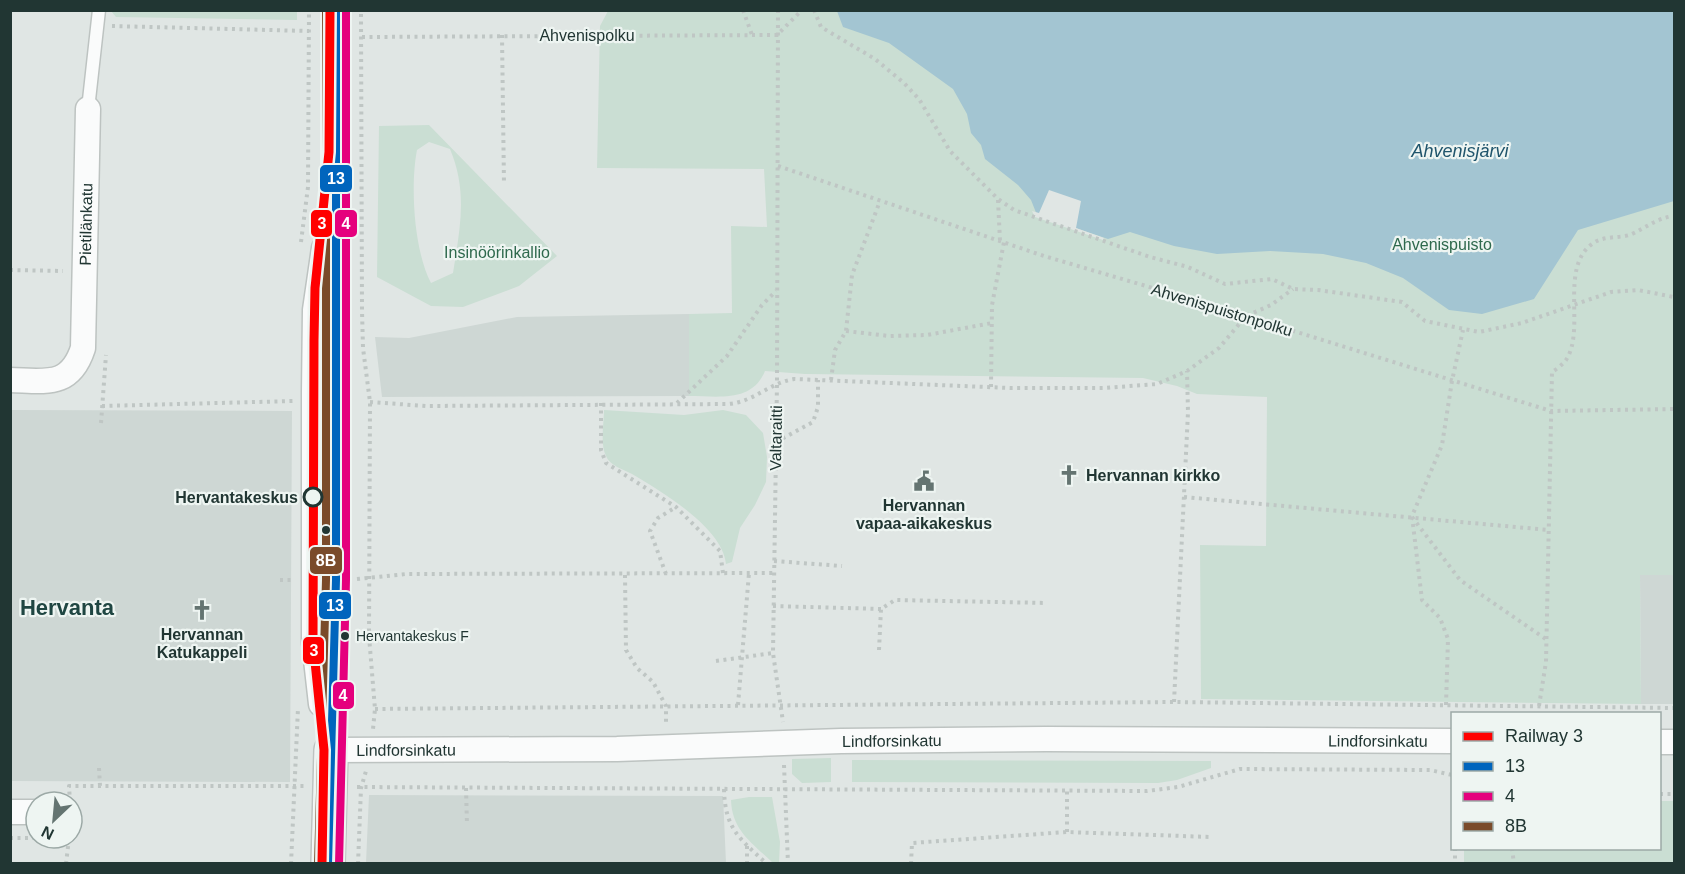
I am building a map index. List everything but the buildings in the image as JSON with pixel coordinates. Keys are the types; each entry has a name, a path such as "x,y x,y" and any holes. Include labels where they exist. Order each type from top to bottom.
{"street":[{"path":"328,864 336,580 336,10"},
{"name":"Pietilänkatu","path":"10,380 61,379 75,367 83,348 88,109"},
{"path":"331,750 323,722 314,642 314,392 315,310 335,189"},
{"name":"Lindforsinkatu","path":"331,750 617,749 1035,740 1451,741"}],"lane":[{"name":"Pietilänkatu","path":"88,109 99,10"}],"path":[{"path":"300,245 308,187 309,10"},
{"path":"358,864 361,788 372,749 375,709 369,636 370,402 362,320 361,10"},
{"path":"743,10 752,35"},
{"name":"Valtaraitti","path":"778,10 777,442 772,652 782,704 788,864"},
{"path":"777,35 802,10"},
{"path":"814,10 820,27 875,58 904,82 919,99 950,151 998,199 1014,210 1150,257 1188,267 1226,284 1272,279 1293,289 1318,290 1402,302 1425,321 1479,332 1521,323 1611,292 1638,290 1674,297"},
{"path":"99,26 309,31"},
{"path":"501,35 504,185"},
{"name":"Ahvenispolku","path":"362,37 777,35"},
{"name":"Ahvenispuistonpolku","path":"778,166 1002,242 1551,411 1674,409"},
{"path":"992,387 992,305 1002,242 998,199"},
{"path":"831,380 835,350 846,331 852,275 880,201"},
{"path":"1539,706 1547,640 1552,372 1566,360 1572,344 1577,266 1591,244 1611,236 1631,234 1650,222 1674,216"},
{"path":"10,270 85,271"},
{"path":"370,402 426,406 740,403 757,396 777,382 818,380 992,387 1104,388 1157,384 1187,371 1220,348 1246,316 1271,305 1293,289"},
{"path":"676,404 727,356 762,305 776,291"},
{"path":"846,331 889,336 927,335 992,322"},
{"path":"1446,705 1448,639 1440,618 1422,600 1412,516 1442,445 1463,330"},
{"path":"1174,702 1188,412 1187,371"},
{"path":"777,442 813,422 818,407 818,380"},
{"path":"101,423 106,382"},
{"path":"102,406 299,401 299,393"},
{"path":"602,403 601,450 606,463 676,507 720,551 723,573"},
{"path":"1184,498 1412,516 1549,530"},
{"path":"666,574 650,531 658,518 676,507"},
{"path":"1412,516 1460,580 1547,640"},
{"path":"774,561 842,566"},
{"path":"738,705 749,573"},
{"path":"336,580 371,579 406,574 773,573"},
{"path":"625,575 626,650 638,668 653,681 666,706"},
{"path":"773,606 880,609 895,600 1047,603"},
{"path":"879,650 880,609"},
{"path":"716,661 772,652"},
{"path":"375,709 1174,702 1674,708"},
{"path":"1456,705 1456,712"},
{"path":"99,768 100,786"},
{"path":"361,788 1067,790 1168,788 1240,769 1430,770 1451,775"},
{"path":"69,790 69,786 294,786 291,864"},
{"path":"466,788 467,825"},
{"path":"724,789 724,812 731,829 767,864"},
{"path":"1067,790 1067,832"},
{"path":"911,864 912,843 1067,832 1211,837"},
{"path":"747,845 747,864"}],"shaded area":[{"path":"689,314 689,396 382,397 375,337 409,338 517,317"},
{"path":"11,410 292,411 290,782 11,781"},
{"path":"1640,575 1674,575 1674,704 1641,704"},
{"path":"369,795 723,796 726,863 366,863"}],"green space":[{"path":"111,11 297,11 297,20 116,17"},
{"name":"Ahvenispuisto","path":"608,11 1674,11 1674,575 1640,575 1641,704 1201,699 1200,545 1266,546 1267,397 1197,394 1177,386 1143,378 805,374 765,371 752,388 743,393 722,397 689,396 689,314 732,313 731,226 767,227 764,169 597,168 600,26"},
{"name":"Insinöörinkallio","path":"429,125 557,256 519,286 463,307 431,306 377,277 379,126","holes":["429,142 450,149 456,165 461,195 458,241 453,273 431,283 421,254 415,218 414,181 417,150"]},
{"path":"604,410 684,415 723,410 746,415 763,433 767,457 766,482 740,528 732,562 726,564 722,550 714,537 689,512 674,500 614,465 608,459 603,446"},
{"path":"831,758 831,782 802,783 792,774 792,759"},
{"path":"852,760 1211,761 1211,768 1177,780 1158,783 852,782"},
{"path":"772,797 780,842 779,863 772,862 750,842 735,820 731,800"},
{"path":"1661,801 1674,801 1674,863 1464,863 1464,850 1661,850"}],"water":[{"name":"Ahvenisjärvi","path":"837,11 1674,11 1674,201 1578,230 1534,299 1482,314 1449,310 1403,278 1366,263 1323,254 1270,251 1217,254 1174,246 1130,232 1108,239 1037,215 1031,200 1018,185 985,159 981,145 971,133 967,114 953,89 889,43 843,27"}],"pier":[{"path":"1049,190 1081,201 1076,228 1104,238 1103,240 1035,217 1032,211 1039,213"}],"rail line":[{"name":"3","path":"322,864 324,750 313,642 314,340 315,288 329,152 330,10"}],"transit line":[{"name":"8B","path":"318,864 326,580 326,10"},
{"name":"13","path":"328,864 336,580 336,10"},
{"name":"4","path":"339,864 346,580 346,10"}],"place":[{"name":"Hervannan kirkko","path":"1069,475"},
{"name":"Hervannan vapaa-aikakeskus","path":"924,481"},
{"name":"Hervantakeskus","path":"313,497"},
{"name":"Hervannan Katukappeli","path":"202,610"},
{"name":"Hervantakeskus F","path":"345,636"}],"district":[{"name":"Hervanta","path":"67,607"}]}
